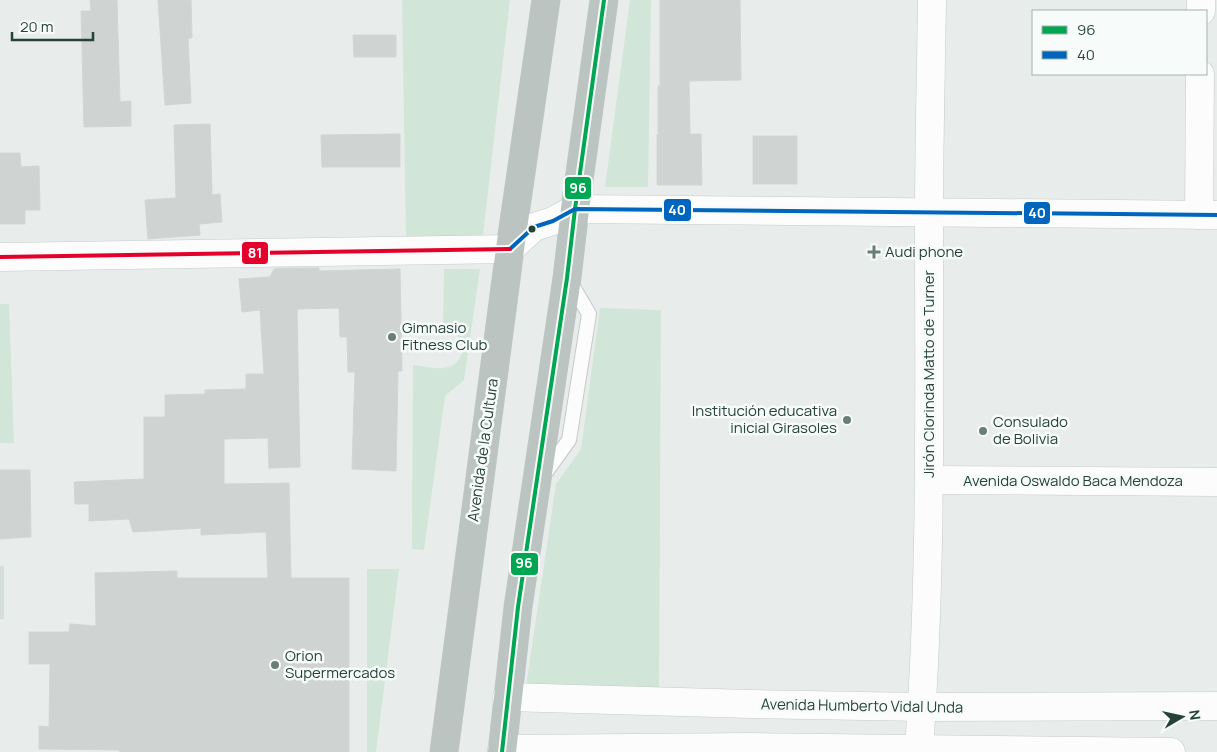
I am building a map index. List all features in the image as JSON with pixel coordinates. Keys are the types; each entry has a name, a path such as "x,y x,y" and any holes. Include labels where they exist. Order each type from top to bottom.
{"highway":[{"name":"Avenida de la Cultura","path":"444,752 510,248 546,0"},
{"path":"502,751 518,607 567,278 604,0"}],"street":[{"name":"Jirón Clorinda Matto de Turner","path":"919,748 930,480 929,212 932,0"},
{"path":"0,257 510,248 534,227 575,209 1208,215 1200,75"},
{"name":"Avenida Oswaldo Baca Mendoza","path":"930,480 1217,482"},
{"name":"Avenida Humberto Vidal Unda","path":"507,697 922,707 1217,706"},
{"path":"750,704 751,750"},
{"path":"502,751 919,748 1171,752"}],"shaded area":[{"path":"0,566 4,566 4,619 0,619"}],"green space":[{"path":"402,0 510,0 483,235 406,239"},
{"path":"630,0 651,0 648,187 605,187"},
{"path":"444,269 480,269 464,380 445,396 424,550 412,549 413,365 437,368 448,367 459,360 463,347 461,340 443,324"},
{"path":"0,304 9,304 14,443 0,443"},
{"path":"600,308 661,310 659,694 525,693 556,484 581,449"},
{"path":"367,569 399,569 376,752 367,752"}],"building":[{"path":"90,0 117,0 120,102 131,101 131,126 84,127 81,11 91,11"},
{"path":"158,0 191,0 192,38 188,38 191,103 165,105"},
{"path":"660,0 740,0 741,80 689,81 690,134 701,134 702,185 657,185"},
{"path":"353,35 396,35 396,57 354,57"},
{"path":"210,124 212,195 220,194 222,222 199,224 200,235 148,239 145,200 176,198 174,125"},
{"path":"400,134 400,167 322,167 321,135"},
{"path":"753,136 797,136 797,184 753,184"},
{"path":"0,153 20,153 21,167 39,166 40,210 25,210 25,224 0,224"},
{"path":"319,268 319,271 400,269 402,371 398,371 396,471 352,469 355,372 348,372 347,337 340,337 339,308 297,309 300,467 269,468 268,438 224,439 224,484 289,483 291,578 349,578 349,752 120,752 119,750 39,749 39,726 49,727 50,664 29,664 29,632 69,632 70,624 96,626 95,573 177,571 177,578 268,578 266,532 201,535 201,528 133,532 129,519 89,521 89,504 75,504 74,482 144,479 144,417 165,417 165,395 205,394 205,390 246,389 246,374 264,374 260,310 242,312 239,279 270,277 274,269"},
{"path":"0,470 30,470 31,537 0,539"}],"transit line":[{"name":"96","path":"502,752 518,607 567,278 604,0"},
{"name":"40","path":"510,249 534,227 553,221 575,209 1217,215"},
{"name":"81","path":"0,257 510,249"}],"place":[{"name":"Audi phone","path":"874,252"},
{"name":"Gimnasio Fitness Club","path":"392,337"},
{"name":"Institución educativa inicial Girasoles","path":"847,420"},
{"name":"Consulado de Bolivia","path":"983,431"},
{"name":"Orion Supermercados","path":"275,665"}]}
